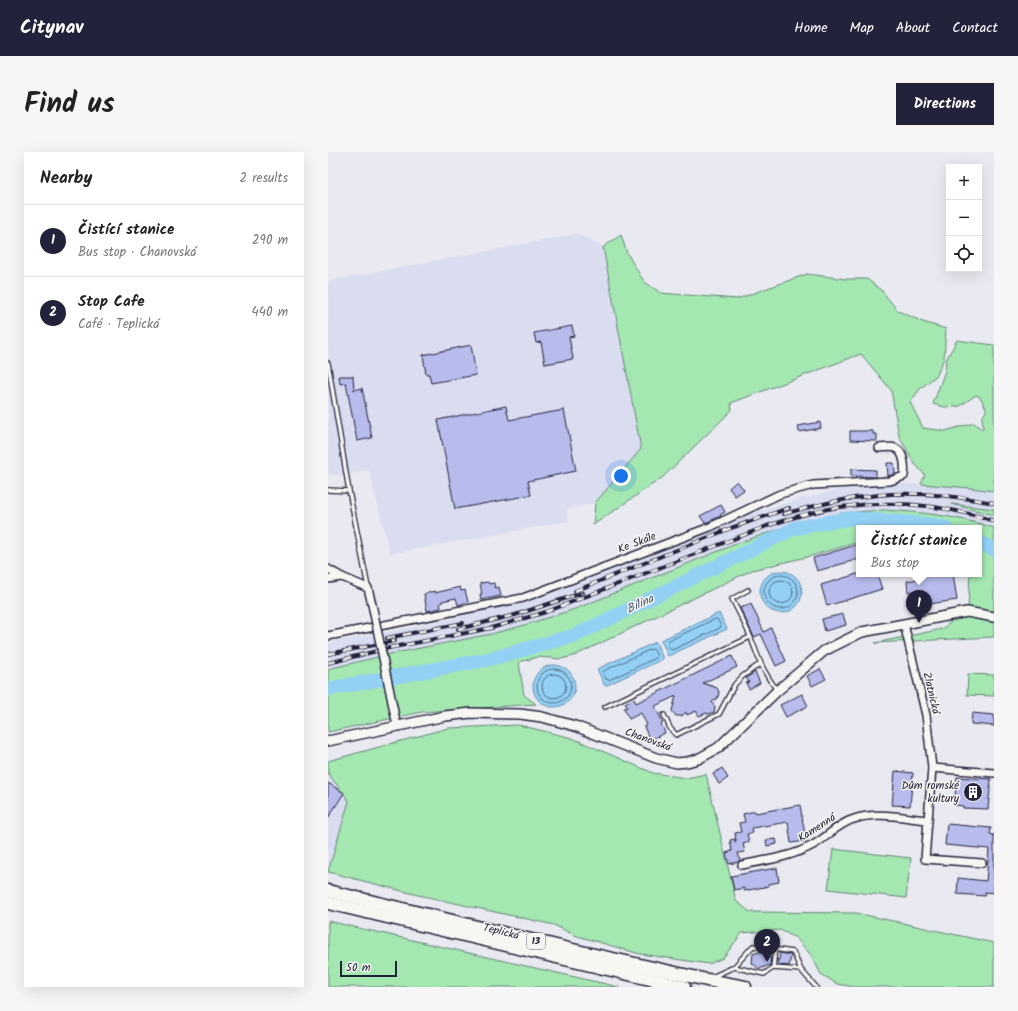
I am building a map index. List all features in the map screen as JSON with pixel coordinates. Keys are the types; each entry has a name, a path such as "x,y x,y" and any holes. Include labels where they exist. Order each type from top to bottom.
{"highway":[{"name":"Teplická","path":"328,891 570,949 707,980 745,987"},
{"name":"Teplická","path":"328,903 684,987"}],"street":[{"name":"Ke Skále","path":"328,636 523,598 710,527 780,494 813,485 890,481 904,476 906,465 900,452 895,448 879,448"},
{"path":"328,569 342,577 368,588 397,726"},
{"path":"328,579 342,577"},
{"name":"Chanovská","path":"328,741 445,716 471,713 520,714 542,717 575,726 656,758 677,763 698,759 718,748 777,691 824,650 862,632 967,612 994,617"},
{"name":"Zlatnická","path":"904,624 926,715 932,768 925,859 982,864"},
{"path":"932,768 994,773"},
{"name":"Kamenná","path":"742,865 800,852 815,845 840,825 854,818 872,815 928,820"}],"lane":[{"path":"328,363 349,491 368,588"},
{"path":"328,490 349,491"},
{"path":"748,590 732,598 750,636 760,664 777,691"},
{"path":"606,707 750,636"},
{"path":"664,715 670,728 676,735 719,714 735,684 743,676 760,664"},
{"path":"707,980 734,967 753,946 793,952 801,970 816,987"},
{"path":"773,968 775,949"},
{"path":"734,967 764,974 773,968 801,970"}],"shaded area":[{"path":"577,234 603,247 641,449 595,503 567,509 569,521 390,554 369,470 340,476 328,474 328,281"},
{"path":"880,484 921,484 994,491 994,509 956,505 994,515 994,528 983,524 914,512 883,510 841,513 803,521 769,532 575,609 548,618 491,634 390,654 328,669 328,643 418,626 512,604 568,587 762,510 837,490"},
{"path":"328,774 349,801 328,869"}],"green space":[{"path":"621,235 627,253 641,277 646,283 661,293 737,299 807,274 846,279 867,279 882,291 898,311 923,322 946,329 944,358 937,375 921,388 910,402 923,428 945,431 974,423 983,430 982,418 986,408 980,397 976,395 960,406 945,407 933,404 945,371 946,360 957,340 994,345 994,491 921,484 925,475 914,463 899,436 891,390 861,354 731,403 732,410 662,478 593,525 595,503 641,449 603,247"},
{"path":"951,504 994,509 994,515"},
{"path":"883,510 911,512 967,520 994,528 994,637 875,643 942,629 968,608 970,577 982,577 982,525 856,525 856,543 811,556 752,570 574,656 561,659 538,657 519,662 524,695 536,704 422,712 328,732 328,669 390,654 491,634 518,627 575,609 736,544 787,526 841,513"},
{"path":"968,674 994,675 994,696 967,695"},
{"path":"519,725 572,738 653,773 686,778 706,774 736,901 750,912 856,913 994,943 994,987 854,987 837,984 821,974 811,955 796,938 780,930 742,933 723,958 709,964 640,954 574,935 554,925 418,895 328,872 349,801 328,773 328,761 448,728"},
{"path":"833,849 911,858 906,898 828,889"},
{"path":"328,921 619,987 328,987"}],"water":[{"path":"777,571 785,571 796,577 802,588 802,596 796,607 785,613 777,613 766,607 760,596 760,588 766,577"},
{"path":"719,613 727,629 668,656 661,640"},
{"path":"656,642 663,659 605,686 597,669"},
{"path":"550,665 558,665 569,671 575,682 575,690 569,701 558,707 550,707 539,701 533,690 533,682 539,671"}],"building":[{"path":"572,326 574,336 569,337 573,359 545,364 541,342 536,343 534,333"},
{"path":"471,345 476,375 431,383 429,374 426,374 423,355"},
{"path":"339,376 353,376 354,390 362,388 372,438 357,441 346,383 340,384"},
{"path":"506,406 509,420 564,410 576,471 528,481 531,495 455,509 438,420"},
{"path":"820,422 821,428 799,432 798,426"},
{"path":"850,431 873,431 873,434 877,434 877,441 850,440"},
{"path":"887,463 894,463 895,474 888,476"},
{"path":"851,469 876,470 876,477 851,476"},
{"path":"737,481 744,490 735,496 729,488"},
{"path":"721,505 725,512 720,515 721,516 705,523 700,516"},
{"path":"856,545 856,560 817,571 813,558"},
{"path":"856,574 856,577 878,577 882,589 827,606 821,585"},
{"path":"918,577 953,577 957,600 922,605 920,591 908,592 907,581 918,579"},
{"path":"488,582 489,584 494,583 495,588 499,587 501,596 481,600 480,594 482,594 480,583"},
{"path":"460,587 461,591 465,590 468,602 458,605 456,598 442,601 442,603 440,603 441,608 427,611 424,594"},
{"path":"751,604 764,632 771,628 786,661 776,666 761,634 754,637 740,608"},
{"path":"843,614 846,625 825,631 822,619"},
{"path":"732,656 737,667 703,683 717,688 719,692 718,697 712,702 715,707 714,712 699,716 696,711 687,715 686,712 682,716 676,716 672,711 676,696 655,706 663,723 661,724 665,733 650,740 644,727 647,725 641,713 629,719 624,708 627,707 625,703 634,699 636,703"},
{"path":"820,669 826,679 812,686 807,676"},
{"path":"755,672 760,683 749,689 746,683 749,682 746,678"},
{"path":"802,694 808,706 786,717 780,705"},
{"path":"972,713 994,715 994,726 971,724"},
{"path":"722,768 728,778 719,784 713,774"},
{"path":"895,771 913,773 910,806 892,805"},
{"name":"Dům romské kultury","path":"957,777 991,779 988,809 963,808 963,806 954,805"},
{"path":"328,783 344,793 328,818"},
{"path":"800,805 806,841 791,843 788,822 752,828 753,833 747,834 749,842 743,844 745,852 738,853 740,860 729,864 726,853 732,851 730,840 735,839 735,842 736,841 735,833 741,832 739,823 745,822 743,814"},
{"path":"947,824 991,828 990,834 994,835 994,893 985,892 985,896 957,894 958,878 986,881 989,849 945,845"},
{"path":"776,839 777,844 767,846 766,840"},
{"path":"777,868 779,882 768,884 769,886 744,891 744,888 734,890 731,876"},
{"path":"762,951 771,958 770,965 759,969 752,963 753,954"},
{"path":"780,953 791,955 789,966 778,965 777,959 779,960"}],"waterway":[{"name":"Bílina","path":"328,689 490,659 576,635 795,528 851,518 936,525"},
{"name":"Bílina","path":"982,544 994,550"}],"railway":[{"path":"784,514 843,500 893,494 936,495 994,503"},
{"path":"328,663 389,648 491,628 546,612 767,526 822,510 860,505 918,505 957,511 994,521"},
{"path":"575,591 731,528 789,508"},
{"path":"458,629 515,615 582,593"},
{"path":"387,638 463,623"},
{"path":"328,654 395,641"}],"place":[{"name":"Čistící stanice","path":"919,623"},
{"name":"Dům romské kultury","path":"973,792"},
{"name":"Stop Cafe","path":"767,962"}]}
